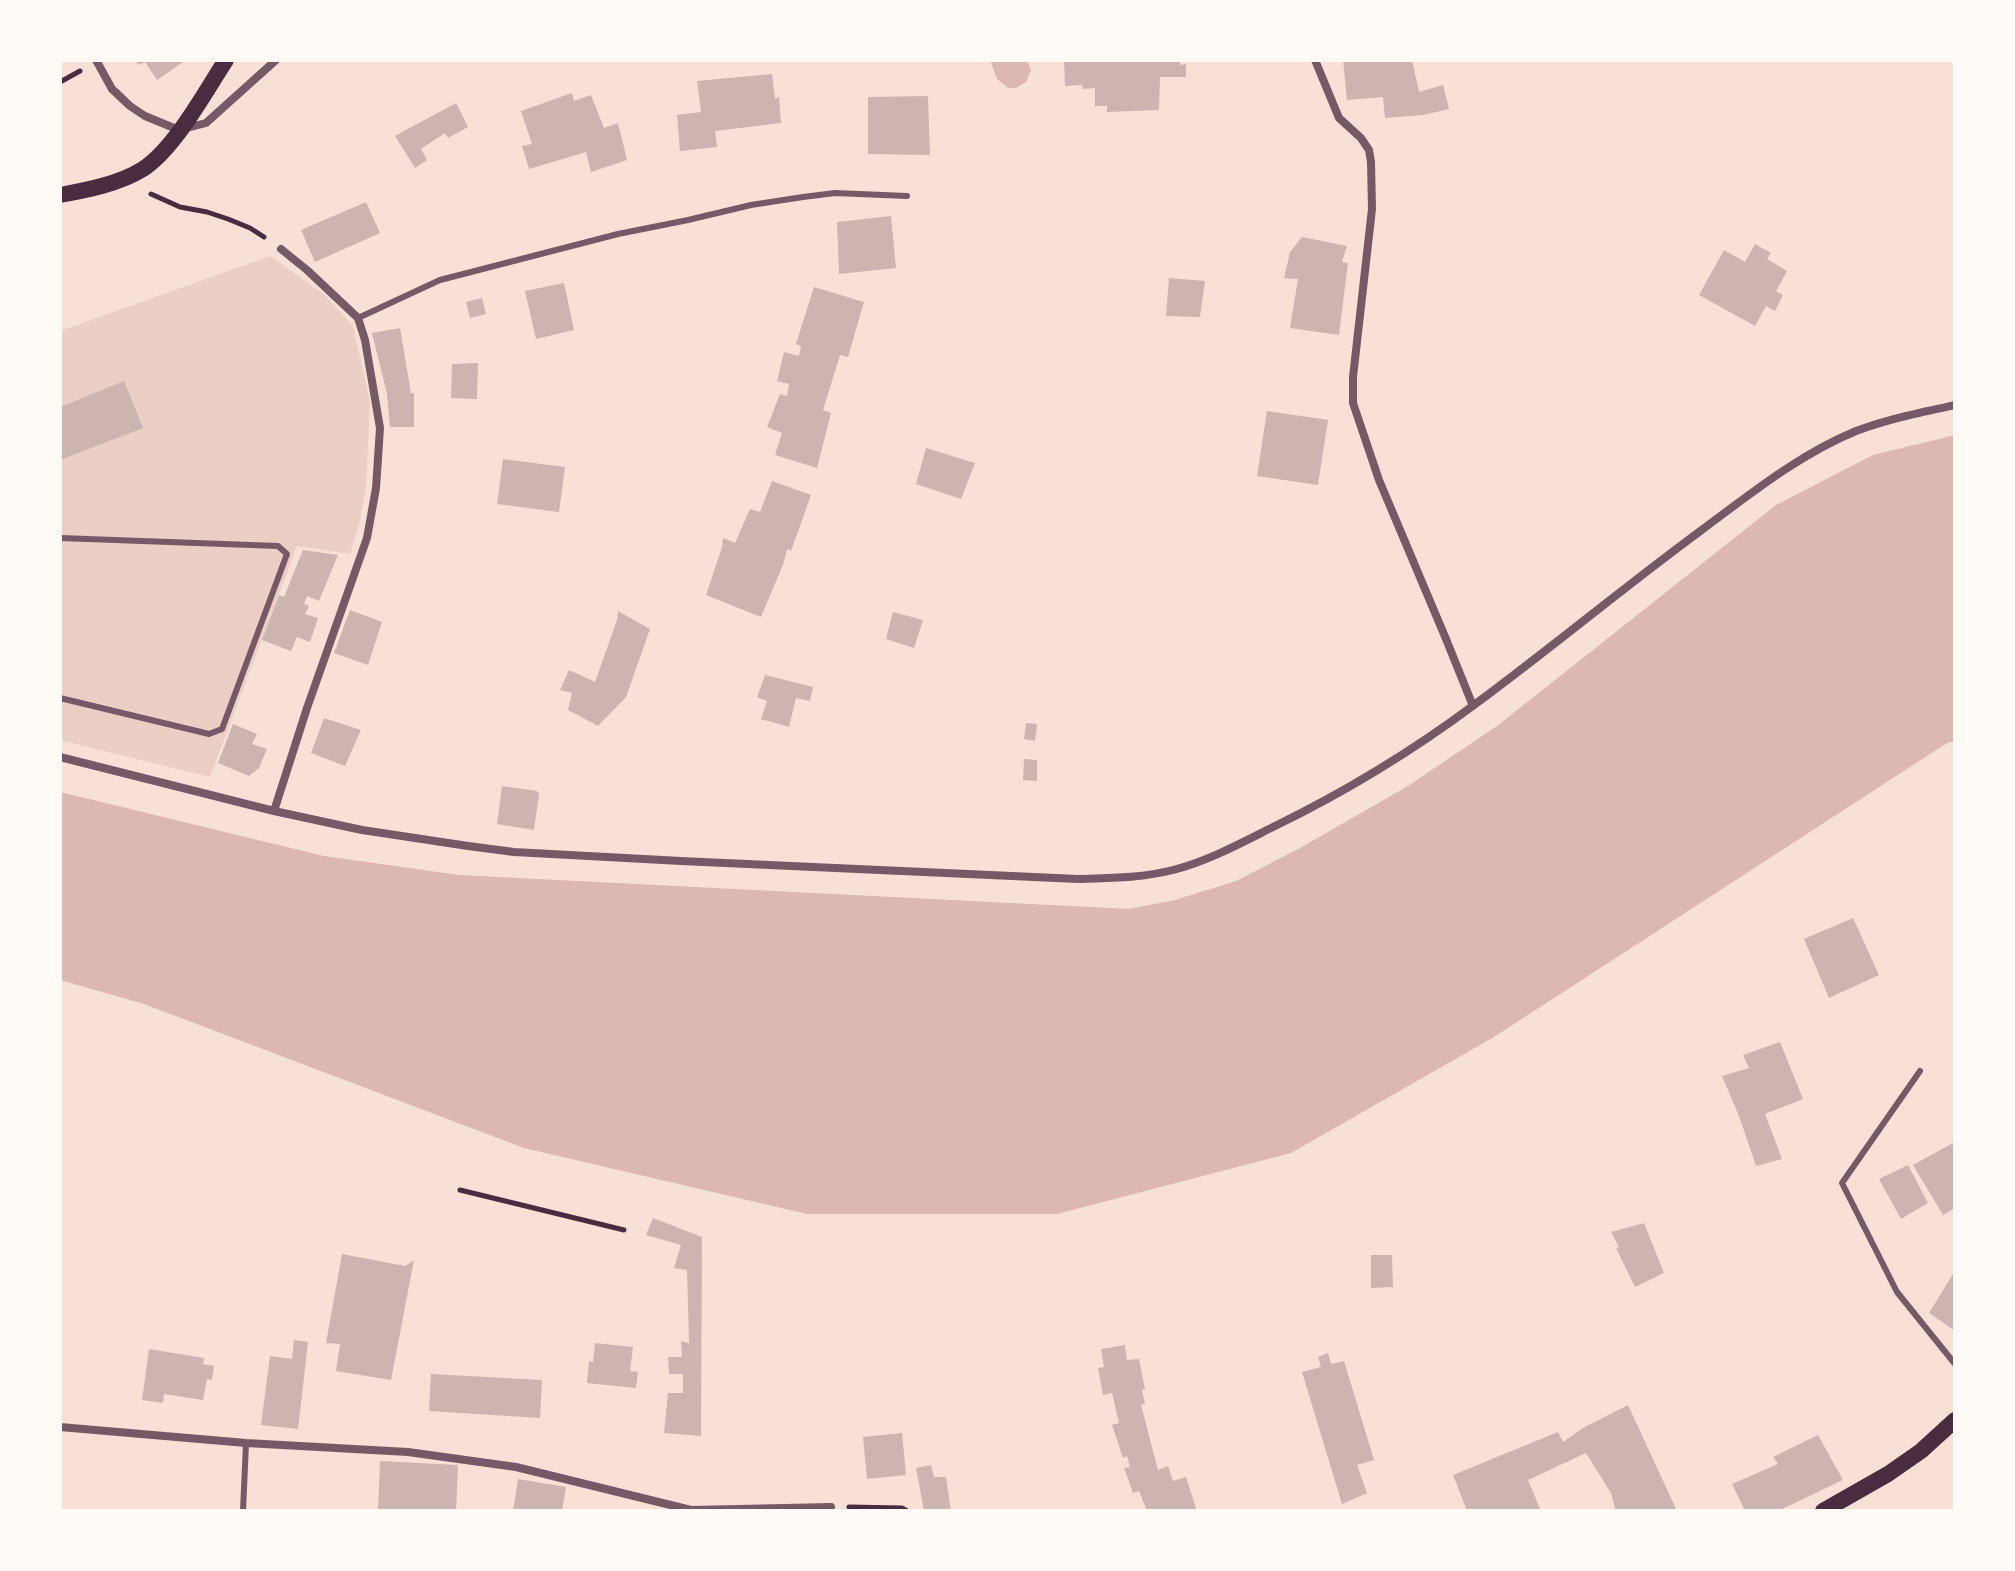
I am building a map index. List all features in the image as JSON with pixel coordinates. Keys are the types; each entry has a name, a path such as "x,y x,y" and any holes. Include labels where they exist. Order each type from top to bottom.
{"main road":[{"path":"60,195 103,185 145,167 179,130 226,60"},
{"path":"1823,1511 1899,1467 1955,1420"}],"street":[{"path":"96,60 112,89 130,106 179,130 206,123 276,60"},
{"path":"1315,60 1339,118 1361,138 1369,150 1371,162 1372,209 1353,377 1353,403 1379,480 1473,706"},
{"path":"274,811 367,538 376,488 380,428 365,340 358,318 281,249"},
{"path":"60,757 362,830 514,852 1078,879 1122,878 1170,871 1195,864 1313,808 1387,764 1473,706 1664,557 1792,463 1855,432 1955,405"},
{"path":"60,1427 246,1443 408,1452 516,1467 691,1510 831,1507"}],"lane":[{"path":"358,318 440,280 618,234 803,197 835,193 907,196"},
{"path":"60,538 278,546 287,554 222,729 209,734 60,698"},
{"path":"1920,1071 1842,1183 1897,1292 1955,1364"},
{"path":"243,1511 246,1443"}],"path":[{"path":"146,192 180,207 207,212 250,228 281,249"},
{"path":"460,1190 624,1230"},
{"path":"831,1507 902,1508 907,1511"}],"shaded area":[{"path":"990,60 1027,60 1031,70 1026,82 1016,88 1008,88 997,79"},
{"path":"270,256 324,294 353,326 370,401 366,488 350,554 297,546 210,777 60,740 60,331"},
{"path":"1955,435 1955,741 1947,743 1494,1037 1291,1153 1057,1214 807,1214 524,1148 144,1004 60,980 60,792 324,856 459,875 1129,909 1175,900 1236,881 1408,786 1497,726 1776,505 1873,455"}],"building":[{"path":"135,60 186,60 157,80 145,62 138,65"},
{"path":"1064,60 1180,60 1180,65 1186,64 1186,77 1160,77 1159,110 1107,112 1107,106 1095,106 1095,88 1065,86"},
{"path":"1343,60 1412,60 1419,92 1443,85 1449,109 1385,118 1383,97 1347,100"},
{"path":"772,74 775,99 779,97 781,123 715,131 717,147 680,151 677,115 701,112 697,81"},
{"path":"572,93 574,101 591,95 604,128 618,123 627,160 591,172 586,152 529,169 522,146 532,144 521,111"},
{"path":"928,96 930,155 868,154 868,97"},
{"path":"456,103 468,127 448,138 445,133 421,149 427,160 415,168 395,136"},
{"path":"366,202 380,233 315,262 301,230"},
{"path":"891,216 896,268 839,274 837,222"},
{"path":"1302,237 1347,246 1342,262 1348,263 1339,335 1290,328 1298,279 1284,278 1290,252"},
{"path":"1755,244 1771,253 1767,259 1787,271 1776,291 1783,295 1775,311 1766,306 1755,326 1699,295 1724,250 1745,262"},
{"path":"1169,278 1205,281 1200,317 1166,316"},
{"path":"564,283 574,330 536,339 525,291"},
{"path":"814,287 864,302 848,357 840,355 823,410 831,413 817,468 775,455 782,433 767,427 780,394 787,396 789,384 777,381 784,352 799,356 801,346 796,344"},
{"path":"482,298 486,314 470,318 466,302"},
{"path":"400,328 411,393 414,393 414,427 390,427 387,394 372,333"},
{"path":"478,363 477,399 451,398 452,364"},
{"path":"124,381 143,428 60,460 60,407"},
{"path":"1267,411 1328,420 1318,485 1257,476"},
{"path":"926,448 975,463 961,499 916,484"},
{"path":"503,459 565,467 559,512 497,504"},
{"path":"772,481 811,495 791,551 787,549 761,617 706,595 723,538 735,543 750,509 760,512"},
{"path":"303,550 338,555 319,601 307,596 304,604 309,606 305,614 318,618 310,642 297,637 291,651 262,640 279,595 284,597"},
{"path":"350,610 382,622 368,665 334,653"},
{"path":"618,611 650,629 626,697 598,726 568,710 572,693 560,690 569,670 595,682"},
{"path":"893,612 923,620 914,648 886,639"},
{"path":"765,675 813,687 810,701 796,698 789,727 761,719 767,701 757,697"},
{"path":"324,718 361,730 345,766 311,753"},
{"path":"1026,723 1037,724 1035,741 1024,739"},
{"path":"233,724 257,734 252,744 267,749 259,768 249,776 218,763"},
{"path":"1024,759 1037,760 1037,781 1023,780"},
{"path":"502,786 537,791 534,830 497,824"},
{"path":"1853,918 1879,975 1829,998 1804,939"},
{"path":"1780,1042 1803,1099 1765,1114 1782,1159 1756,1166 1722,1076 1749,1068 1743,1055"},
{"path":"1955,1142 1955,1208 1943,1215 1913,1165"},
{"path":"1908,1165 1928,1203 1901,1219 1879,1179"},
{"path":"653,1218 702,1237 701,1436 664,1433 668,1393 683,1393 683,1374 669,1374 668,1357 682,1357 681,1341 689,1343 687,1270 674,1268 681,1245 646,1235"},
{"path":"1644,1223 1664,1273 1635,1287 1611,1232"},
{"path":"342,1254 405,1266 414,1260 391,1380 336,1371 340,1344 326,1343"},
{"path":"1371,1255 1392,1255 1393,1287 1371,1288"},
{"path":"1953,1274 1955,1276 1955,1331 1929,1313"},
{"path":"294,1340 308,1342 298,1429 261,1425 270,1356 292,1359"},
{"path":"595,1343 633,1347 630,1371 638,1372 636,1388 587,1383"},
{"path":"1125,1345 1127,1360 1139,1359 1145,1389 1142,1390 1145,1404 1141,1405 1158,1470 1168,1466 1173,1481 1186,1477 1197,1511 1147,1511 1139,1491 1133,1493 1124,1468 1130,1467 1127,1456 1123,1458 1112,1425 1119,1423 1112,1393 1103,1395 1098,1368 1104,1367 1101,1349"},
{"path":"149,1349 204,1358 203,1364 214,1366 212,1380 207,1379 203,1400 164,1394 163,1403 142,1400"},
{"path":"1328,1353 1331,1364 1344,1361 1374,1460 1357,1465 1367,1493 1342,1504 1302,1372 1321,1367 1318,1357"},
{"path":"431,1374 542,1380 540,1418 429,1411"},
{"path":"1628,1405 1677,1511 1616,1511 1611,1493 1586,1453 1528,1480 1541,1511 1467,1511 1453,1475 1558,1432 1563,1442"},
{"path":"902,1433 906,1475 867,1479 863,1437"},
{"path":"1818,1435 1843,1480 1778,1511 1745,1511 1732,1484 1778,1464 1773,1457"},
{"path":"380,1461 458,1465 456,1511 378,1511"},
{"path":"931,1465 934,1477 946,1477 951,1511 924,1511 916,1468"},
{"path":"518,1479 566,1487 562,1511 513,1511"}]}
